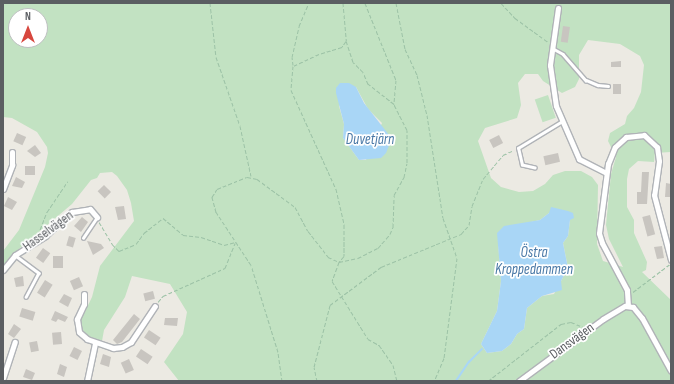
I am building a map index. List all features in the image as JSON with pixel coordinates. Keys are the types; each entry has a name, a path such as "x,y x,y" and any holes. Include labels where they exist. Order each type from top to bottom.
{"street":[{"path":"558,8 550,79 561,122 578,159 606,173"},
{"path":"671,260 654,195 659,161 654,142 640,134 622,139 611,154 606,173 599,233 602,243 629,295 628,306 633,307 642,318 671,371"},
{"path":"3,190 12,165 12,152"},
{"name":"Hasselvägen","path":"3,270 15,255 35,243 64,217 78,209 93,210 97,217"},
{"path":"84,294 84,304 77,327 82,336 95,343 112,348 126,346 156,306"},
{"name":"Dansvägen","path":"519,381 618,309 628,306"},
{"path":"3,378 15,342"},
{"path":"86,381 95,343"}],"lane":[{"path":"554,47 563,54 586,80 598,86 608,86"},
{"path":"535,168 522,165 518,150 561,122"},
{"path":"83,238 97,217"},
{"path":"15,255 39,273 26,297"}],"path":[{"path":"210,3 216,57 240,126 250,161 251,176"},
{"path":"309,3 298,26 292,57 293,66 291,90 336,189 344,224 344,256 339,262 332,281 368,339 379,345 393,365 397,381"},
{"path":"251,176 295,207 308,231 328,257 339,262 358,258 378,248 393,227 394,195 404,177 407,163 407,130 394,104 368,84 362,72 353,62 346,41 342,3"},
{"path":"365,3 396,80 394,104"},
{"path":"396,3 405,49 417,75 427,115 440,204 457,258 456,280 444,358 434,381"},
{"path":"501,3 515,18 554,47"},
{"path":"293,66 319,54 342,47 346,41"},
{"path":"317,381 314,367 330,305 341,295 381,267 461,234 469,225 477,192 496,161 508,151 518,150"},
{"path":"251,176 217,189 212,197 216,212 251,265 278,352 282,381"},
{"path":"35,243 47,212 68,181"},
{"path":"97,217 103,231 119,251 136,244 144,233 163,218 183,235 201,237 224,245 236,242"},
{"path":"156,306 163,296 225,268 236,242"},
{"path":"629,295 671,264"},
{"path":"488,381 561,324 571,322 585,328"}],"green space":[{"path":"3,3 671,3 671,152 655,153 654,162 638,161 629,169 627,179 627,207 634,220 634,233 647,262 646,270 642,272 671,300 671,381 179,381 164,362 183,334 187,312 170,284 132,276 125,297 104,330 102,341 85,335 81,326 81,320 92,297 100,266 134,221 127,190 117,176 112,172 100,173 97,178 91,180 72,204 20,248 3,268 3,251 19,230 45,167 48,153 47,147 37,132 12,118 3,117","holes":["588,40 620,44 640,56 644,65 641,92 634,108 627,116 625,124 610,133 608,141 616,157 611,174 606,225 609,239 623,267 603,261 597,244 598,185 592,177 581,171 565,171 553,175 545,184 533,191 519,192 501,187 491,178 478,141 485,128 517,118 521,105 518,83 525,74 538,74 543,81 562,93 575,87 579,79 579,55","356,87 368,109 382,123 366,160 359,160 343,138 344,124 339,106","549,213 570,220 568,236 563,243 568,268 554,294 542,296 527,308 524,329 517,334 511,344 502,351 487,353 481,344 497,311 501,281 498,242 513,226 540,220"]},
{"path":"548,95 556,118 543,122 535,100"}],"water":[{"name":"Duvetjärn","path":"340,83 349,83 356,87 364,103 389,135 390,143 386,153 381,158 359,160 343,138 344,124 336,93 336,88"},
{"name":"Östra Kroppedammen","path":"551,207 573,213 574,218 570,220 568,236 563,243 568,268 561,281 562,290 542,296 527,308 524,329 517,334 511,344 502,351 487,353 481,344 497,311 501,281 497,233 504,226 540,220 549,213"}],"building":[{"path":"563,26 570,27 568,43 561,42"},
{"path":"621,61 621,67 611,67 611,62"},
{"path":"613,84 621,84 621,94 613,94"},
{"path":"17,133 26,137 22,145 13,141"},
{"path":"499,135 503,143 493,148 489,140"},
{"path":"35,145 41,153 35,157 27,151"},
{"path":"558,153 560,162 545,165 543,156"},
{"path":"25,166 35,166 35,175 25,175"},
{"path":"642,172 649,172 647,204 637,204 637,192 641,192"},
{"path":"16,177 25,182 22,188 12,186"},
{"path":"666,183 671,184 671,197 665,197"},
{"path":"104,185 111,192 105,198 98,191"},
{"path":"8,197 17,202 12,210 4,206"},
{"path":"124,206 126,219 118,220 115,207"},
{"path":"650,215 655,234 647,236 642,217"},
{"path":"82,217 88,222 81,232 74,226"},
{"path":"69,236 76,238 73,248 66,246"},
{"path":"87,241 101,244 104,248 93,255"},
{"path":"662,246 664,258 657,259 654,247"},
{"path":"43,248 50,253 43,263 36,258"},
{"path":"53,256 63,256 63,268 53,268"},
{"path":"23,276 24,286 16,287 14,278"},
{"path":"79,277 83,286 74,290 70,281"},
{"path":"45,280 53,285 45,297 37,293"},
{"path":"153,291 155,299 145,301 143,293"},
{"path":"64,294 72,298 68,307 59,302"},
{"path":"22,308 35,312 33,321 19,317"},
{"path":"55,311 68,317 65,322 58,319 56,322 51,320"},
{"path":"134,314 140,319 122,342 117,344 113,340"},
{"path":"165,318 178,318 177,326 164,325"},
{"path":"14,324 21,329 14,338 8,334"},
{"path":"149,330 161,338 156,345 144,337"},
{"path":"61,332 62,344 53,345 52,333"},
{"path":"37,341 39,351 31,352 29,343"},
{"path":"74,347 82,351 77,360 69,356"},
{"path":"141,349 153,357 148,364 136,356"},
{"path":"103,354 111,357 109,367 100,364"},
{"path":"129,359 134,370 126,374 121,363"},
{"path":"60,364 67,367 64,377 57,374"},
{"path":"26,369 35,373 32,380 23,377"}],"waterway":[{"path":"456,381 469,362 482,349"}]}
